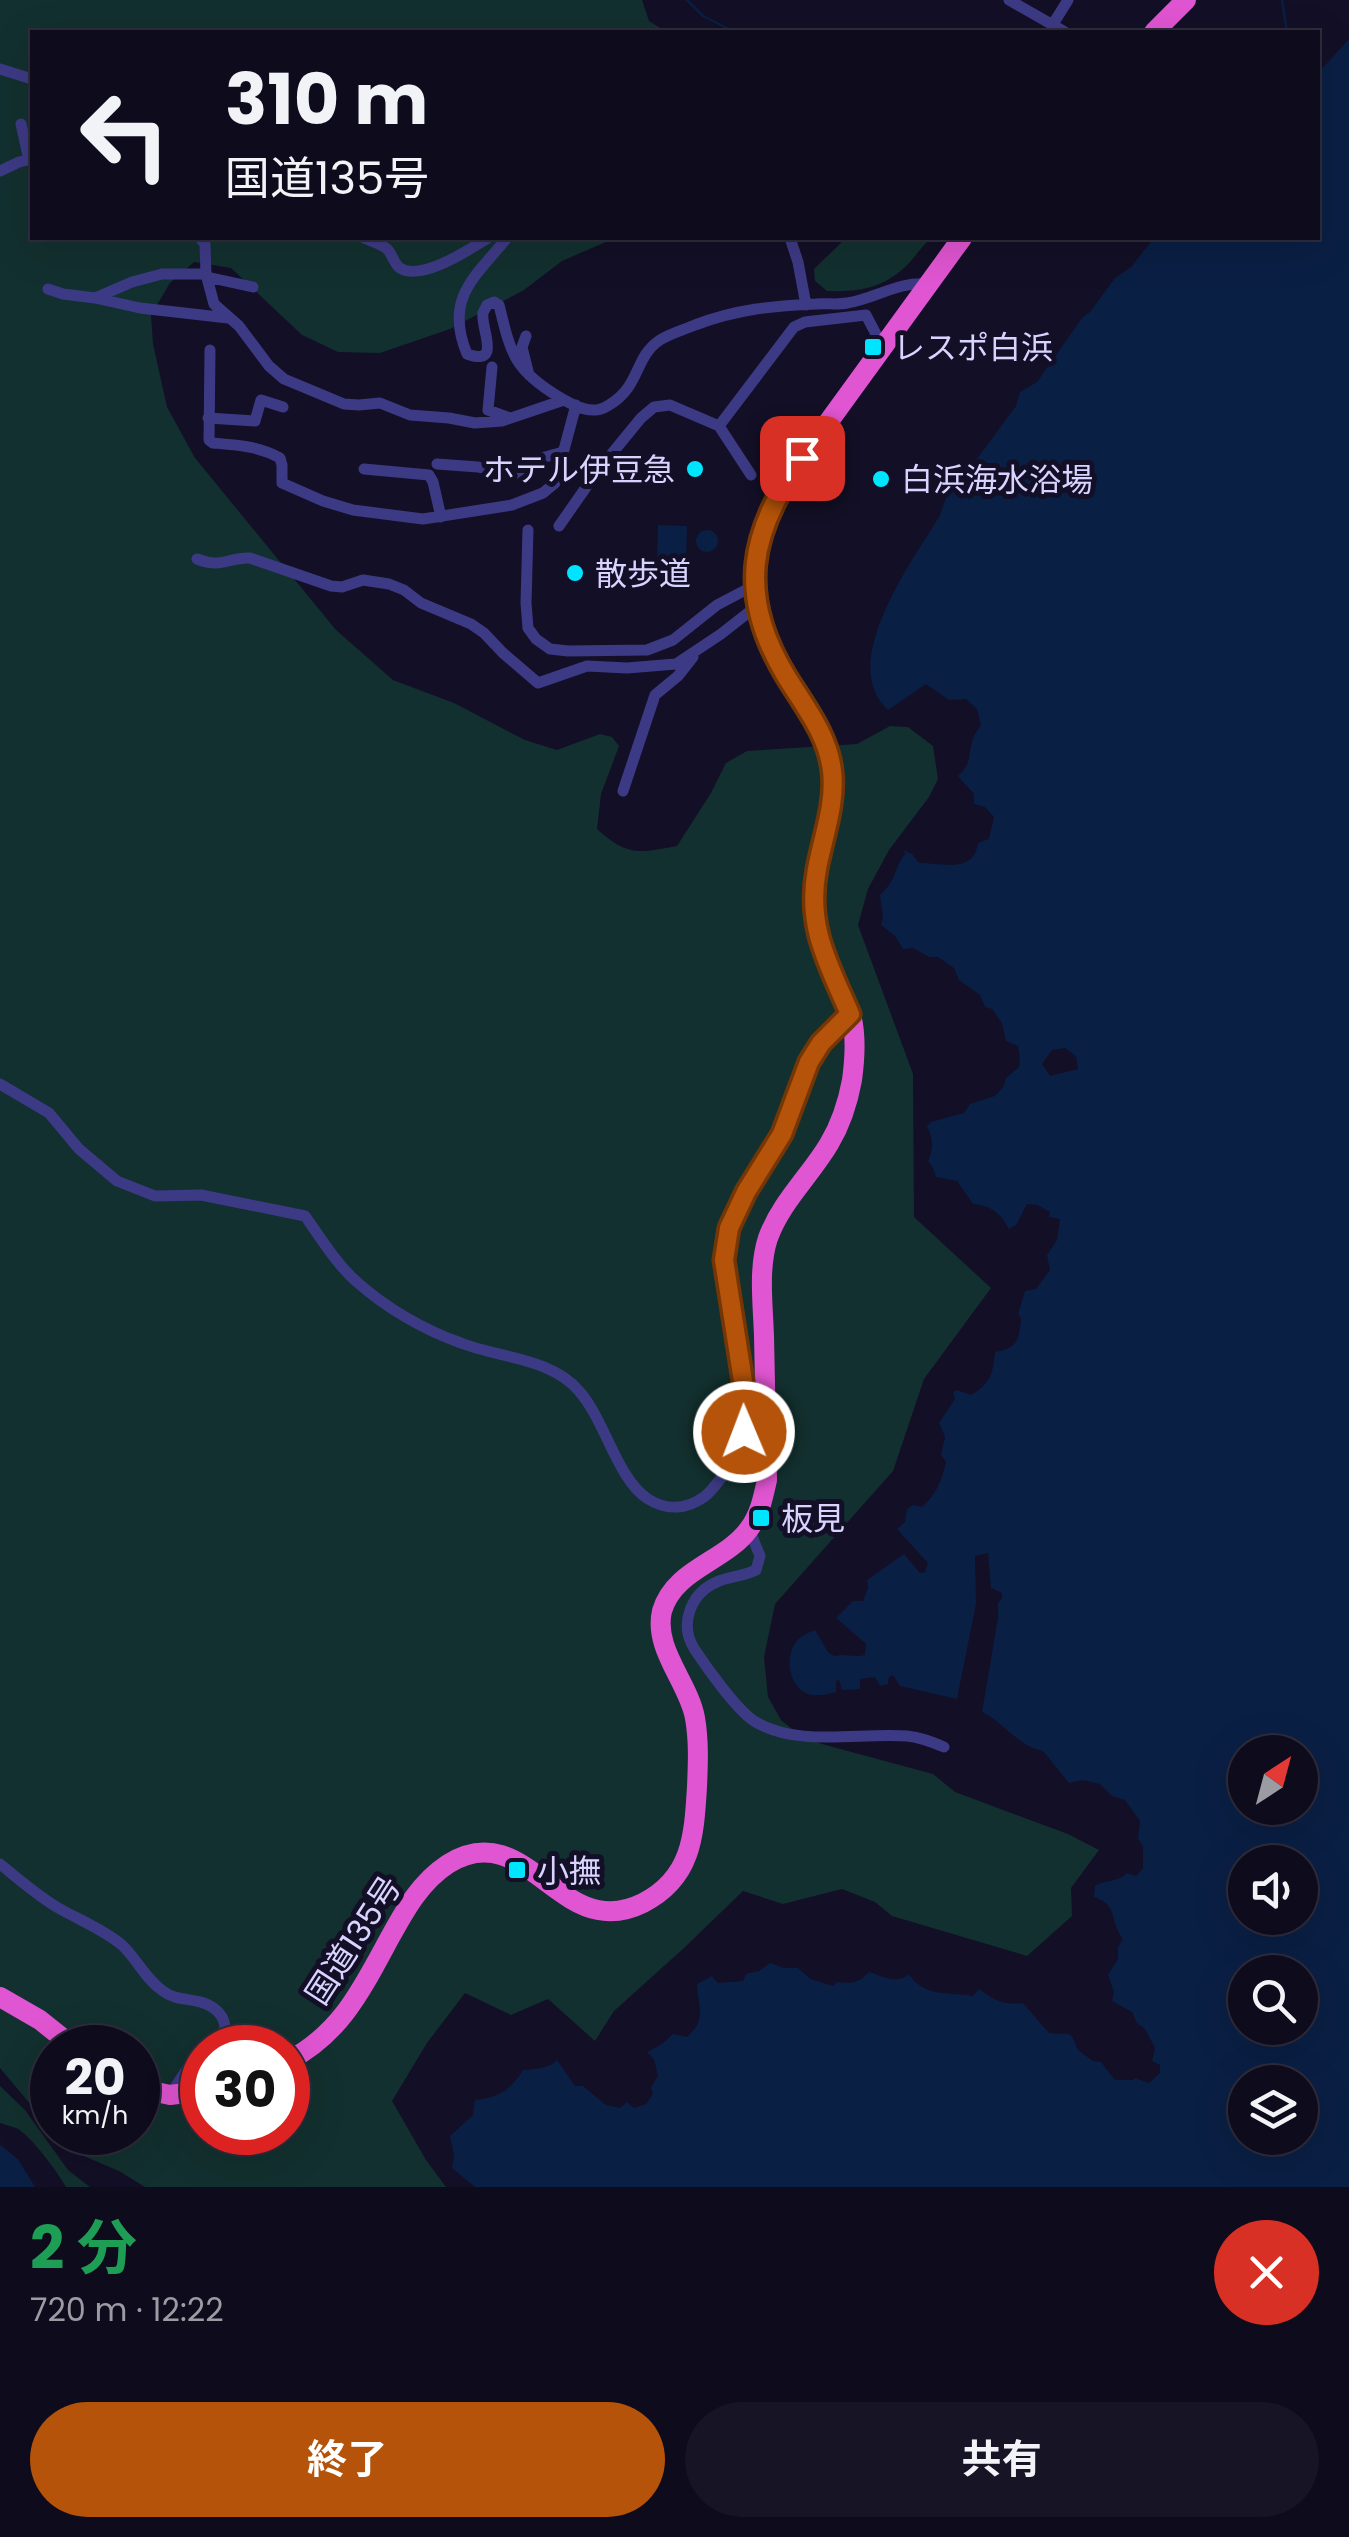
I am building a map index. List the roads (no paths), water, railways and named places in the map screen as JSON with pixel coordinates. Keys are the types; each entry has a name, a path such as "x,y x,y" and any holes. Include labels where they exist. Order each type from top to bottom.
{"highway":[{"path":"1156,30 1186,0"},
{"path":"749,1529 761,1507 767,1480 762,1257 776,1220 829,1144 844,1112 855,1054 850,1014 826,962 814,919 813,896 833,787 830,752 767,641 756,595 760,538 771,506 787,479 961,240"},
{"name":"国道135号","path":"310,2047 344,2016 418,1891 455,1860 474,1854 510,1858 571,1898 600,1910 636,1906 669,1885 681,1869 694,1834 698,1750 690,1696 666,1652 661,1617 666,1599 682,1580 749,1529"},
{"path":"0,1997 46,2025"},
{"path":"160,2094 180,2094"}],"street":[{"path":"1010,0 1063,30"},
{"path":"1053,24 1068,0"},
{"path":"0,70 30,78"},
{"path":"21,124 30,156"},
{"path":"0,171 30,159"},
{"path":"202,240 214,304 239,326 269,366 284,379 344,404 380,402 410,415 484,424 570,403"},
{"path":"368,240 388,250 396,265 412,272 430,268 472,242"},
{"path":"505,240 464,290 461,337 467,354 482,356 489,344 483,313 494,302 499,305 505,335 520,368 570,403 590,410 599,410 622,397 654,344 666,337 734,312 848,303 900,286 928,284"},
{"path":"791,240 806,304"},
{"path":"95,298 162,274 207,276 253,287"},
{"path":"48,289 140,308 228,318"},
{"path":"719,426 794,326 866,315 885,343"},
{"path":"526,336 522,348 530,376"},
{"path":"210,350 208,440 250,446 280,458 282,484 352,510 422,519 512,505 543,493 555,483 570,403"},
{"path":"492,368 488,410 510,418"},
{"path":"208,418 255,421 261,400 282,407"},
{"path":"559,526 596,473 654,407 670,405 719,426 751,475"},
{"path":"437,464 512,475 538,459 562,452"},
{"path":"364,469 429,475 441,517"},
{"path":"528,530 528,628 550,649 634,651 661,646 717,605 756,595"},
{"path":"197,560 216,565 250,558 331,586 342,587 363,580 389,584 471,624 538,682 587,666 670,666 696,652"},
{"path":"623,791 655,695 756,595"},
{"path":"0,1084 49,1113 79,1149 117,1180 155,1196 201,1195 305,1216 354,1280 394,1310 462,1344 545,1367 568,1379 592,1408 638,1491 650,1501 669,1507 690,1506 710,1493 727,1470 744,1432 743,1381 724,1260 729,1228 782,1134 809,1062 821,1043 850,1014"},
{"path":"749,1529 760,1556 756,1570 708,1587 696,1599 686,1627 699,1656 752,1720 792,1734 841,1738 906,1736 944,1747"},
{"path":"0,1864 59,1908 123,1946 167,1995 204,2002 218,2012 224,2025"},
{"path":"170,2096 180,2078"}],"water":[{"path":"1349,39 1349,2187 475,2187 452,2168 450,2136 473,2115 475,2100 503,2092 523,2070 546,2067 557,2060 575,2086 583,2086 606,2105 620,2108 627,2102 634,2108 646,2104 658,2076 654,2059 647,2052 673,2034 687,2037 693,2031 700,2013 697,1984 712,1976 718,1983 743,1981 746,1974 770,1963 798,1968 810,1979 833,1986 837,1982 859,1981 869,1972 894,1979 909,1974 922,1987 937,1992 973,1996 979,1989 1000,2001 1023,2003 1049,2033 1072,2036 1078,2050 1101,2062 1115,2080 1135,2078 1149,2083 1160,2073 1160,2065 1152,2061 1155,2048 1145,2029 1132,2012 1112,2001 1114,1992 1108,1975 1118,1959 1123,1939 1111,1909 1094,1897 1095,1886 1127,1873 1136,1876 1143,1868 1143,1846 1138,1839 1140,1821 1125,1800 1112,1796 1100,1784 1083,1780 1069,1783 1043,1751 1026,1745 982,1712 998,1603 1002,1598 1002,1593 991,1588 988,1553 975,1556 976,1604 957,1699 900,1686 893,1675 888,1684 880,1686 875,1677 860,1679 860,1689 842,1690 839,1680 836,1692 813,1695 794,1682 790,1666 797,1641 815,1630 834,1656 865,1655 866,1644 836,1618 853,1601 863,1601 867,1580 904,1554 920,1573 925,1572 928,1563 897,1529 905,1522 907,1509 913,1505 922,1507 940,1481 946,1462 941,1455 945,1437 939,1423 955,1399 953,1392 971,1395 977,1391 989,1378 995,1352 1016,1342 1025,1291 1036,1289 1050,1270 1047,1255 1057,1240 1060,1219 1049,1217 1050,1212 1037,1205 1027,1204 1016,1225 1009,1229 994,1211 973,1204 957,1181 936,1177 928,1161 932,1144 927,1126 964,1113 970,1104 995,1096 1006,1078 1019,1067 1018,1046 1006,1041 1002,1023 992,1009 985,1007 980,995 959,980 954,968 938,957 929,957 913,948 903,949 881,925 880,895 892,879 904,850 919,863 956,865 970,859 978,843 989,839 994,817 985,807 974,804 974,794 958,776 968,763 981,725 977,709 966,699 949,700 926,684 888,710 874,690 870,667 884,614 950,489 1016,406 1020,392 1037,382 1115,278 1131,267 1152,240 1320,240 1320,71","holes":["1065,1048 1076,1056 1078,1069 1050,1076 1042,1064 1052,1050"]},
{"path":"658,525 687,526 686,562 657,561"},
{"path":"707,530 715,533 715,549 707,552 699,549 696,541 699,533"},
{"path":"0,2145 18,2159 35,2187 0,2187"}],"waterway":[{"path":"687,0 703,16 731,30"},
{"path":"1282,0 1287,30"}],"place":[{"name":"レスポ白浜","path":"873,347"},
{"name":"ホテル伊豆急","path":"695,469"},
{"name":"白浜海水浴場","path":"881,479"},
{"name":"散歩道","path":"575,573"},
{"name":"板見","path":"761,1518"},
{"name":"小撫","path":"517,1870"}]}
